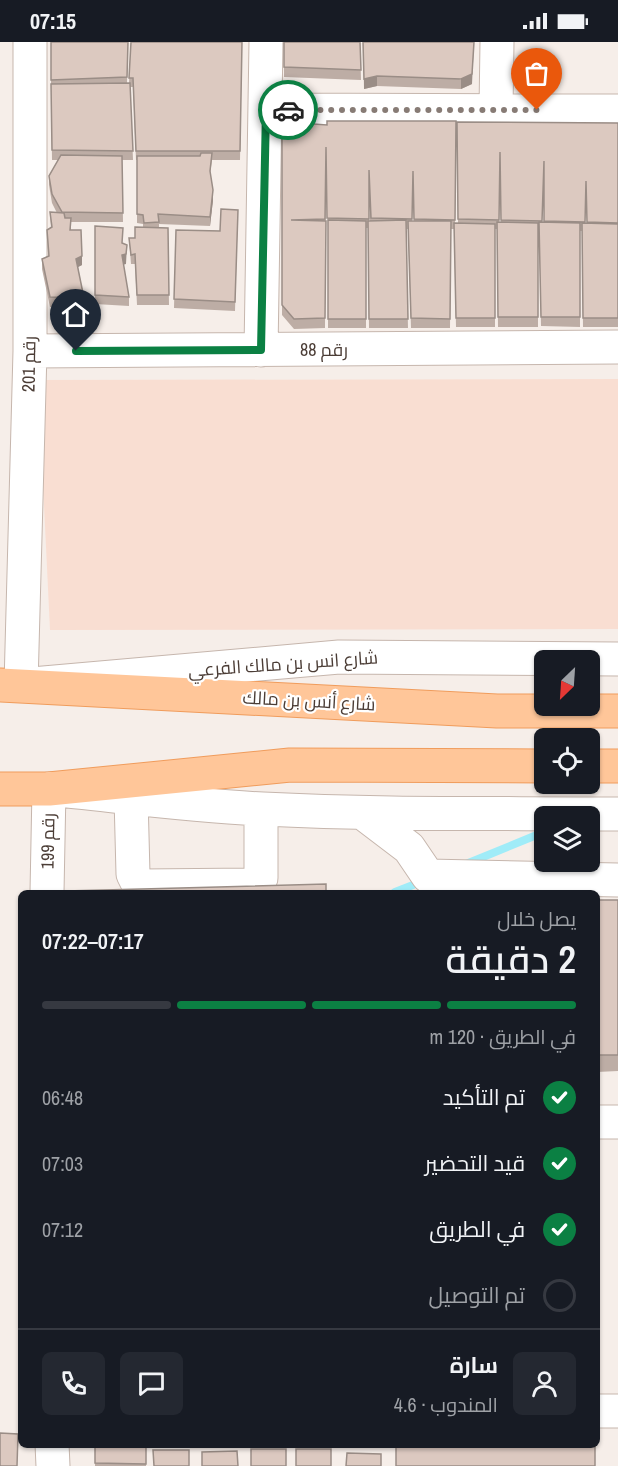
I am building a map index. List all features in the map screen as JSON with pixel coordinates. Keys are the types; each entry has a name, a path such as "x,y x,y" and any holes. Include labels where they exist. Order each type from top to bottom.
{"main road":[{"name":"شارع أنس بن مالك","path":"10,685 497,711 618,711"},
{"path":"0,789 49,789 290,765 534,766"},
{"path":"600,766 618,766"}],"street":[{"name":"رقم 201","path":"10,685 30,351 30,42"},
{"path":"261,350 266,42"},
{"path":"496,110 497,42"},
{"path":"266,110 618,111"},
{"name":"رقم 88","path":"30,351 618,347"},
{"name":"شارع انس بن مالك الفرعي","path":"10,685 339,657 618,658"},
{"path":"49,789 261,809 363,813 618,814"},
{"name":"رقم 199","path":"47,890 49,789"},
{"path":"130,798 133,874 137,882 143,886 251,885 256,883 261,878 261,809"},
{"path":"363,813 408,848 428,876 618,880"},
{"path":"600,1122 618,1122"},
{"path":"600,1411 618,1411"},
{"path":"52,1448 52,1466"}],"shaded area":[{"path":"618,379 618,629 50,630 38,380"}],"building":[{"path":"51,42 128,42 127,77 51,80"},
{"path":"131,42 242,42 240,151 136,151 133,78 129,78"},
{"path":"284,42 360,42 361,70 284,67"},
{"path":"363,42 474,42 472,74 461,79 377,76 364,79"},
{"path":"130,83 133,151 52,150 51,84"},
{"path":"327,121 456,121 455,220 414,219 413,171 412,219 371,218 369,170 369,219 327,218 326,147 325,219 291,220 326,221 325,318 294,319 282,305 282,136 300,123 327,125"},
{"path":"457,122 618,123 618,223 587,222 586,181 585,222 544,221 544,161 542,221 501,220 500,152 499,220 458,219"},
{"path":"201,153 212,153 210,171 213,190 210,217 158,214 159,222 144,223 143,215 137,214 137,156 200,156"},
{"path":"61,155 122,156 123,213 62,212 52,194 49,176"},
{"path":"221,209 238,210 235,302 174,299 176,230 220,231"},
{"path":"50,212 64,213 65,218 71,218 70,230 81,230 82,256 76,259 84,298 50,297 42,259 49,256 47,230 52,227"},
{"path":"328,220 366,221 366,319 328,319"},
{"path":"406,220 408,319 369,319 368,221"},
{"path":"408,221 451,221 450,319 411,318"},
{"path":"497,222 538,223 538,317 498,317"},
{"path":"539,222 580,223 580,317 541,317"},
{"path":"454,223 495,224 495,318 456,318"},
{"path":"582,223 618,224 618,318 583,318"},
{"path":"95,226 123,228 122,243 127,245 126,254 122,255 129,297 95,295"},
{"path":"135,227 168,228 169,295 137,295 135,254 131,255 129,238 135,238"},
{"path":"326,884 326,890 103,890"},
{"path":"600,900 618,900 618,1055 600,1055"},
{"path":"0,1433 18,1434 17,1466 0,1466"},
{"path":"95,1448 146,1448 146,1464 95,1463"},
{"path":"396,1448 595,1448 595,1466 396,1466"},
{"path":"251,1449 286,1449 286,1466 251,1466"},
{"path":"296,1449 331,1449 331,1466 296,1466"},
{"path":"153,1450 189,1450 189,1466 154,1466"},
{"path":"237,1451 238,1466 202,1466 202,1452"},
{"path":"347,1453 381,1454 381,1466 346,1466"}],"waterway":[{"path":"466,864 534,836"},
{"path":"400,890 413,885"}],"way so far":[{"path":"288,110 537,110"}],"route":[{"path":"76,351 261,350 266,110 288,110"}]}
